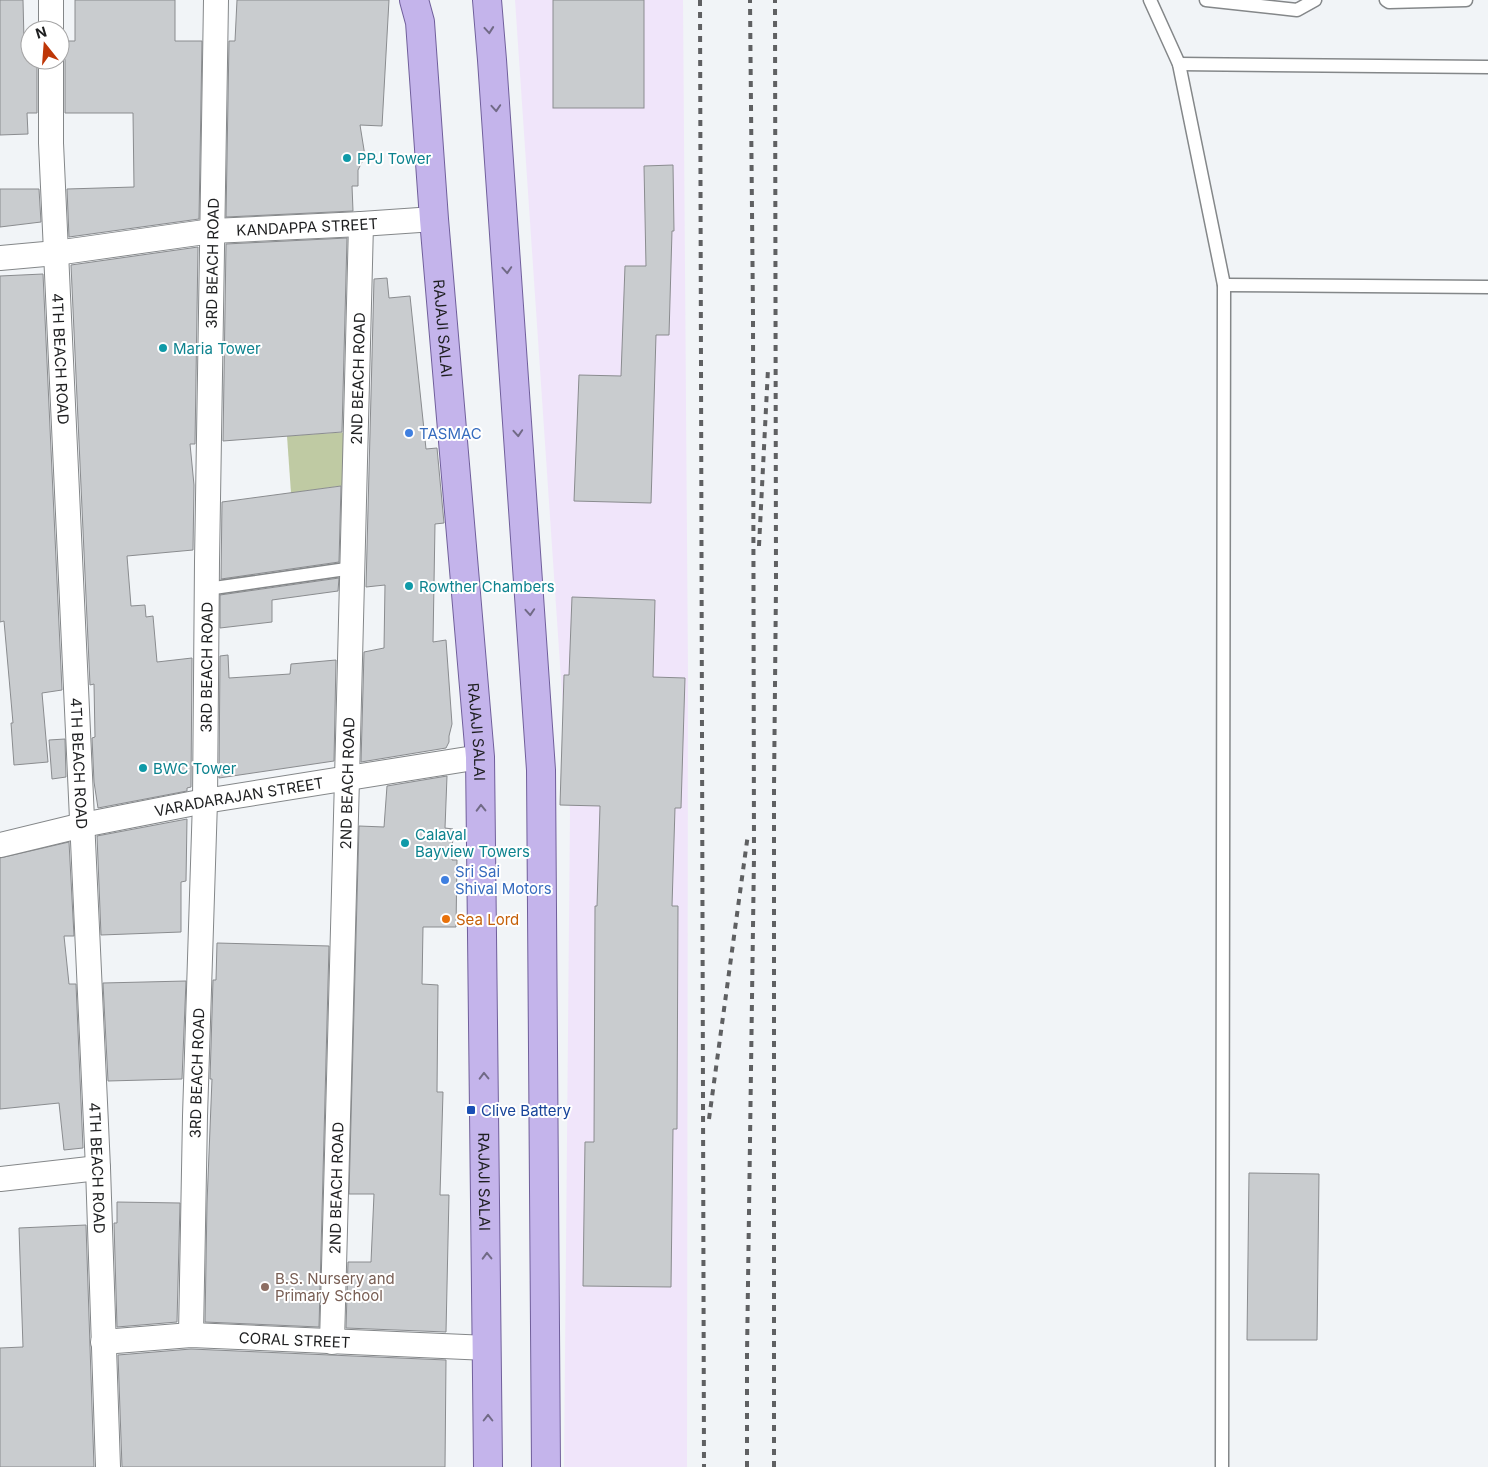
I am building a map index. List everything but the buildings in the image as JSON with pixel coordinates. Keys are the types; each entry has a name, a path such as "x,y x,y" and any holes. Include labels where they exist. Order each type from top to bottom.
{"main road":[{"path":"486,0 492,60 541,770 546,1467"},
{"name":"RAJAJI SALAI","path":"417,5 420,22 434,219 480,757 488,1467"}],"street":[{"path":"51,0 51,20"},
{"name":"3RD BEACH ROAD","path":"191,1335 195,1116 205,801 216,0"},
{"name":"4TH BEACH ROAD","path":"51,70 51,142 98,1168 108,1467"},
{"name":"KANDAPPA STREET","path":"0,258 56,253 212,231 434,219"},
{"name":"2ND BEACH ROAD","path":"332,1342 361,224"},
{"name":"VARADARAJAN STREET","path":"0,844 83,825 205,801 480,757"},
{"path":"0,1179 98,1168"},
{"name":"CORAL STREET","path":"103,1342 191,1335 488,1348"}],"lane":[{"path":"1150,0 1179,64 1224,285 1222,1467"},
{"path":"1206,0 1297,10 1315,0"},
{"path":"1386,0 1389,2 1466,0"},
{"path":"1179,64 1488,68"},
{"path":"1224,285 1488,287"},
{"path":"207,589 353,568"}],"shaded area":[{"path":"515,0 683,0 688,673 687,1467 564,1467 570,812"}],"green space":[{"path":"348,432 347,485 291,493 287,436"}],"railway":[{"path":"700,0 704,1467"},
{"path":"747,1467 754,856 753,315 750,0"},
{"path":"774,1467 775,0"},
{"path":"759,546 768,369"},
{"path":"709,1119 748,834"}],"place":[{"name":"PPJ Tower","path":"347,158"},
{"name":"Maria Tower","path":"163,348"},
{"name":"TASMAC","path":"409,433"},
{"name":"Rowther Chambers","path":"409,586"},
{"name":"BWC Tower","path":"143,768"},
{"name":"Calaval Bayview Towers","path":"405,843"},
{"name":"Sri Sai Shival Motors","path":"445,880"},
{"name":"Sea Lord","path":"446,919"},
{"name":"Clive Battery","path":"471,1110"},
{"name":"B.S. Nursery and Primary School","path":"265,1287"}]}
